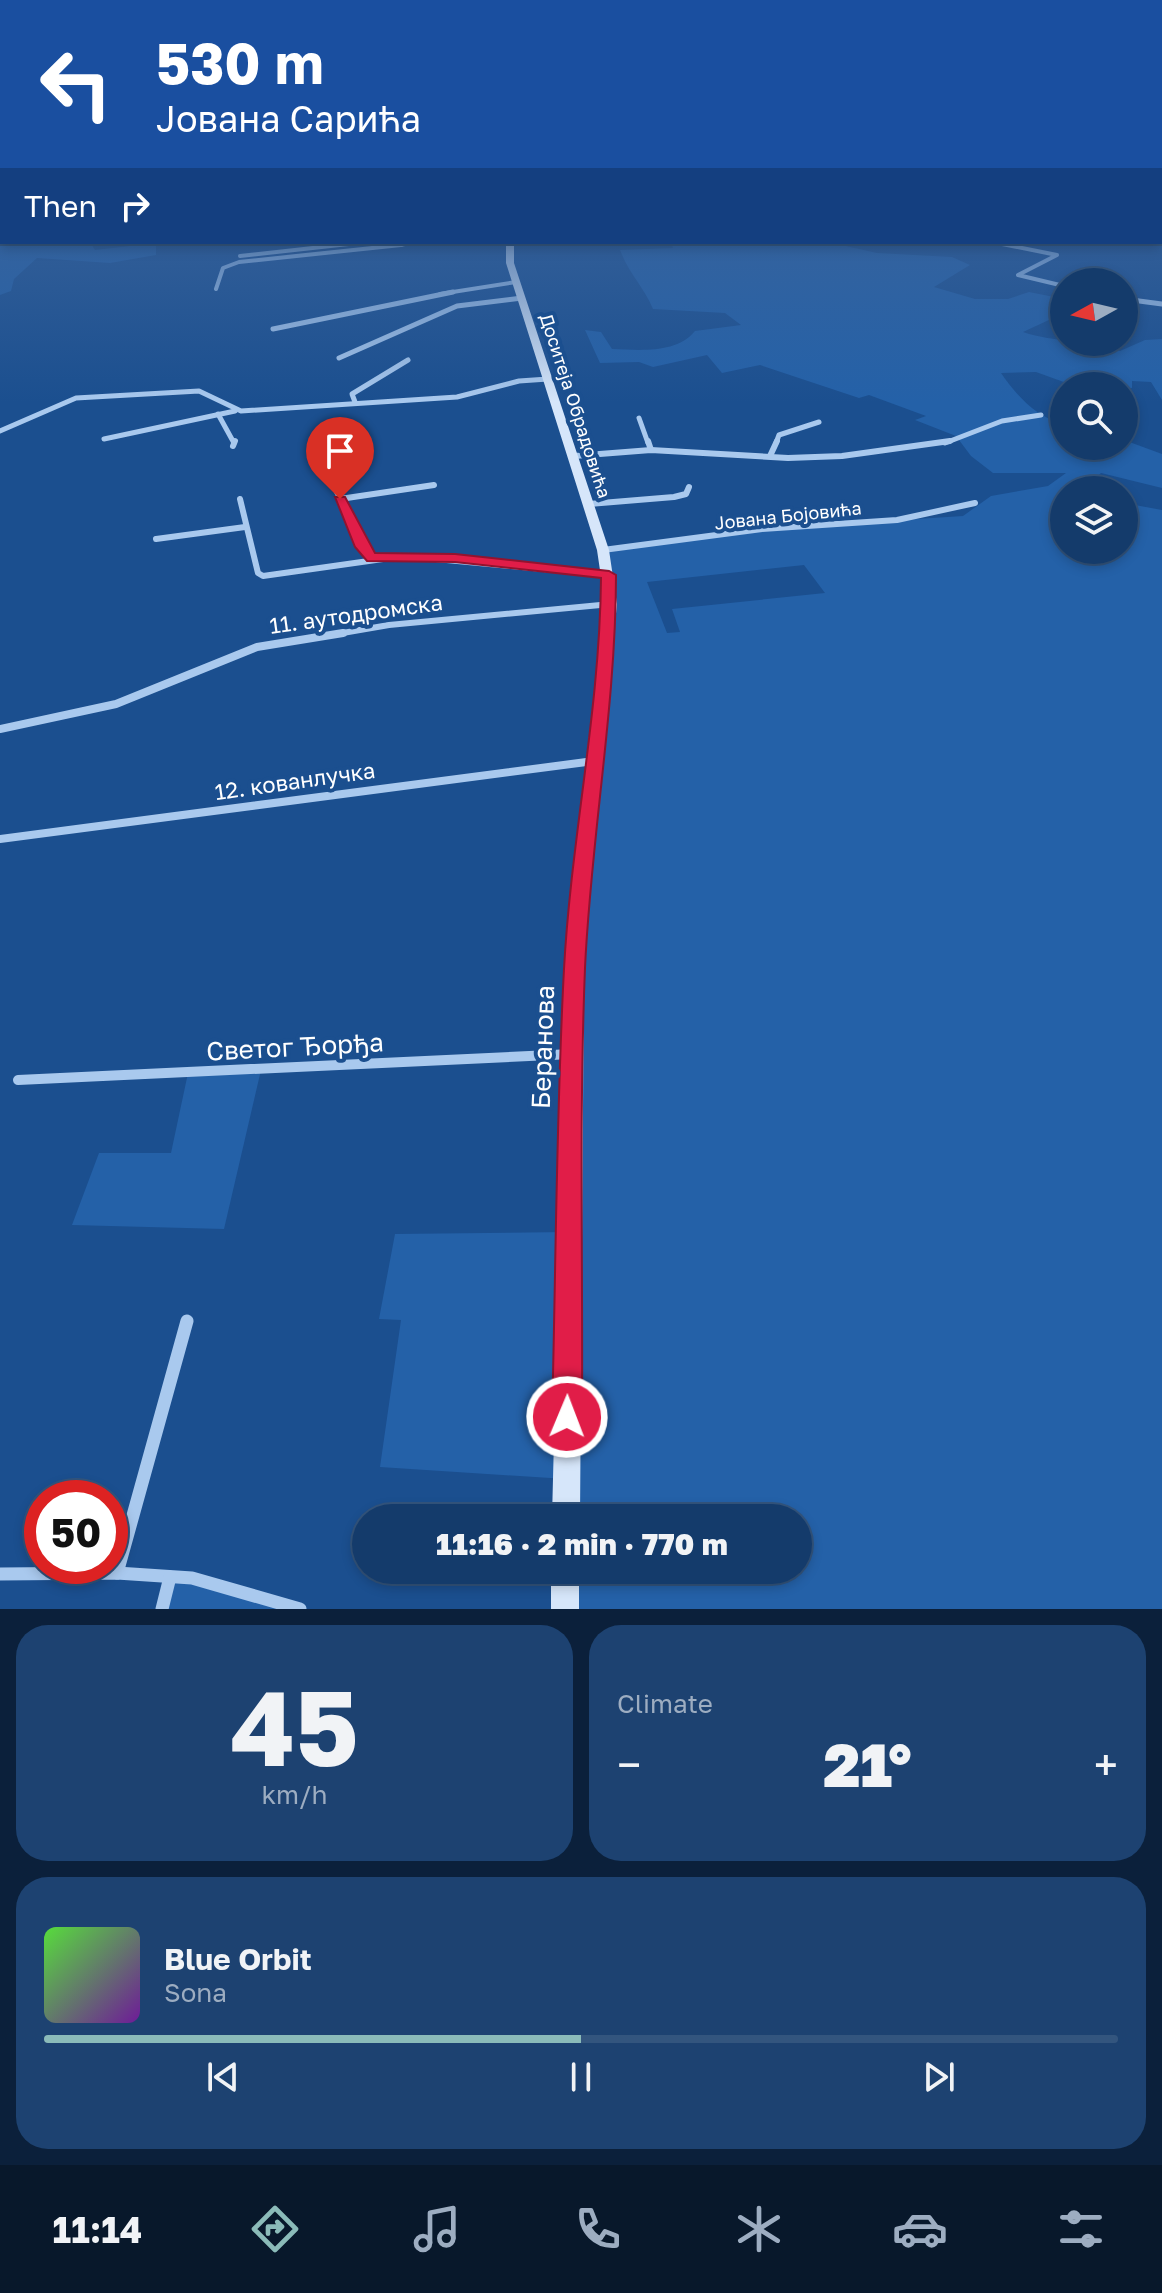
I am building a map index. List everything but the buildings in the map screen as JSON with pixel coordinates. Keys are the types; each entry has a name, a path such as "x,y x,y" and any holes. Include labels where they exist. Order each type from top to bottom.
{"main road":[{"name":"Доситеја Обрадовића","path":"510,252 510,263 574,456 609,578"},
{"name":"Беранова","path":"566,1504 578,906 611,604 609,578"},
{"path":"565,1584 565,1609"}],"street":[{"path":"240,256 275,252"},
{"path":"216,289 223,268 239,262 333,252"},
{"path":"1042,252 1057,255 1018,275 1050,283"},
{"path":"273,329 419,297 516,282"},
{"path":"339,358 457,306 522,298"},
{"path":"1138,301 1162,304"},
{"path":"355,402 352,394 408,360"},
{"path":"104,439 236,411 457,397 519,381 548,379"},
{"path":"0,431 76,398 125,398 199,391 236,411"},
{"path":"218,414 235,440 233,446"},
{"path":"574,456 651,450 842,456 877,449 942,444 1002,421 1041,415"},
{"path":"639,418 651,450"},
{"path":"770,456 779,435 819,422"},
{"path":"339,473 335,486 353,519 362,547 371,558"},
{"path":"340,499 434,485"},
{"path":"589,504 674,497 686,494 689,487"},
{"path":"240,499 258,573 263,576 371,558 455,558 609,578"},
{"name":"Јована Бојовића","path":"603,550 761,529 843,525 947,513 975,503"},
{"path":"156,539 245,527"},
{"name":"11. аутодромска","path":"0,729 116,704 257,647 389,625 611,604"},
{"name":"12. кованлучка","path":"0,839 595,761"},
{"name":"Светог Ђорђа","path":"18,1080 573,1054"},
{"path":"128,1533 187,1321"},
{"path":"0,1574 24,1574"},
{"path":"128,1574 192,1578 300,1609"},
{"path":"162,1609 170,1577"}],"shaded area":[{"path":"0,252 156,252 156,255 110,263 37,258 14,279 11,291 0,295"},
{"path":"621,252 873,252 952,257 970,265 934,287 975,299 1008,299 1029,292 1050,296 1050,319 1023,332 1050,338 1050,356 1138,356 1138,343 1162,339 1162,400 1151,382 1138,381 1138,372 1050,372 1050,377 1036,372 1001,373 1028,404 1050,419 1050,460 1138,460 1138,445 1162,454 1162,488 1138,482 1138,476 993,473 971,456 956,436 915,420 926,416 869,395 859,398 760,365 722,373 707,355 653,367 639,362 600,363 585,330 601,332 612,349 646,350 678,344 695,331 741,325 725,313 653,309"},
{"path":"1050,485 1050,564 1138,564 1138,506 1162,510 1162,1609 565,1609 565,1584 812,1584 812,1504 566,1504 566,1479 380,1467 401,1320 379,1319 395,1234 569,1232 571,1087 608,645 603,550 761,529 963,516 991,496","holes":["804,565 825,593 672,609 680,632 667,633 647,582"]},
{"path":"261,1070 224,1229 72,1225 99,1153 171,1153 188,1073"},
{"path":"170,1577 287,1609 162,1609"}],"route":[{"path":"340,499 353,519 362,547 371,558 455,558 609,575 611,604 608,645 578,906 571,1087 567,1417"}]}
